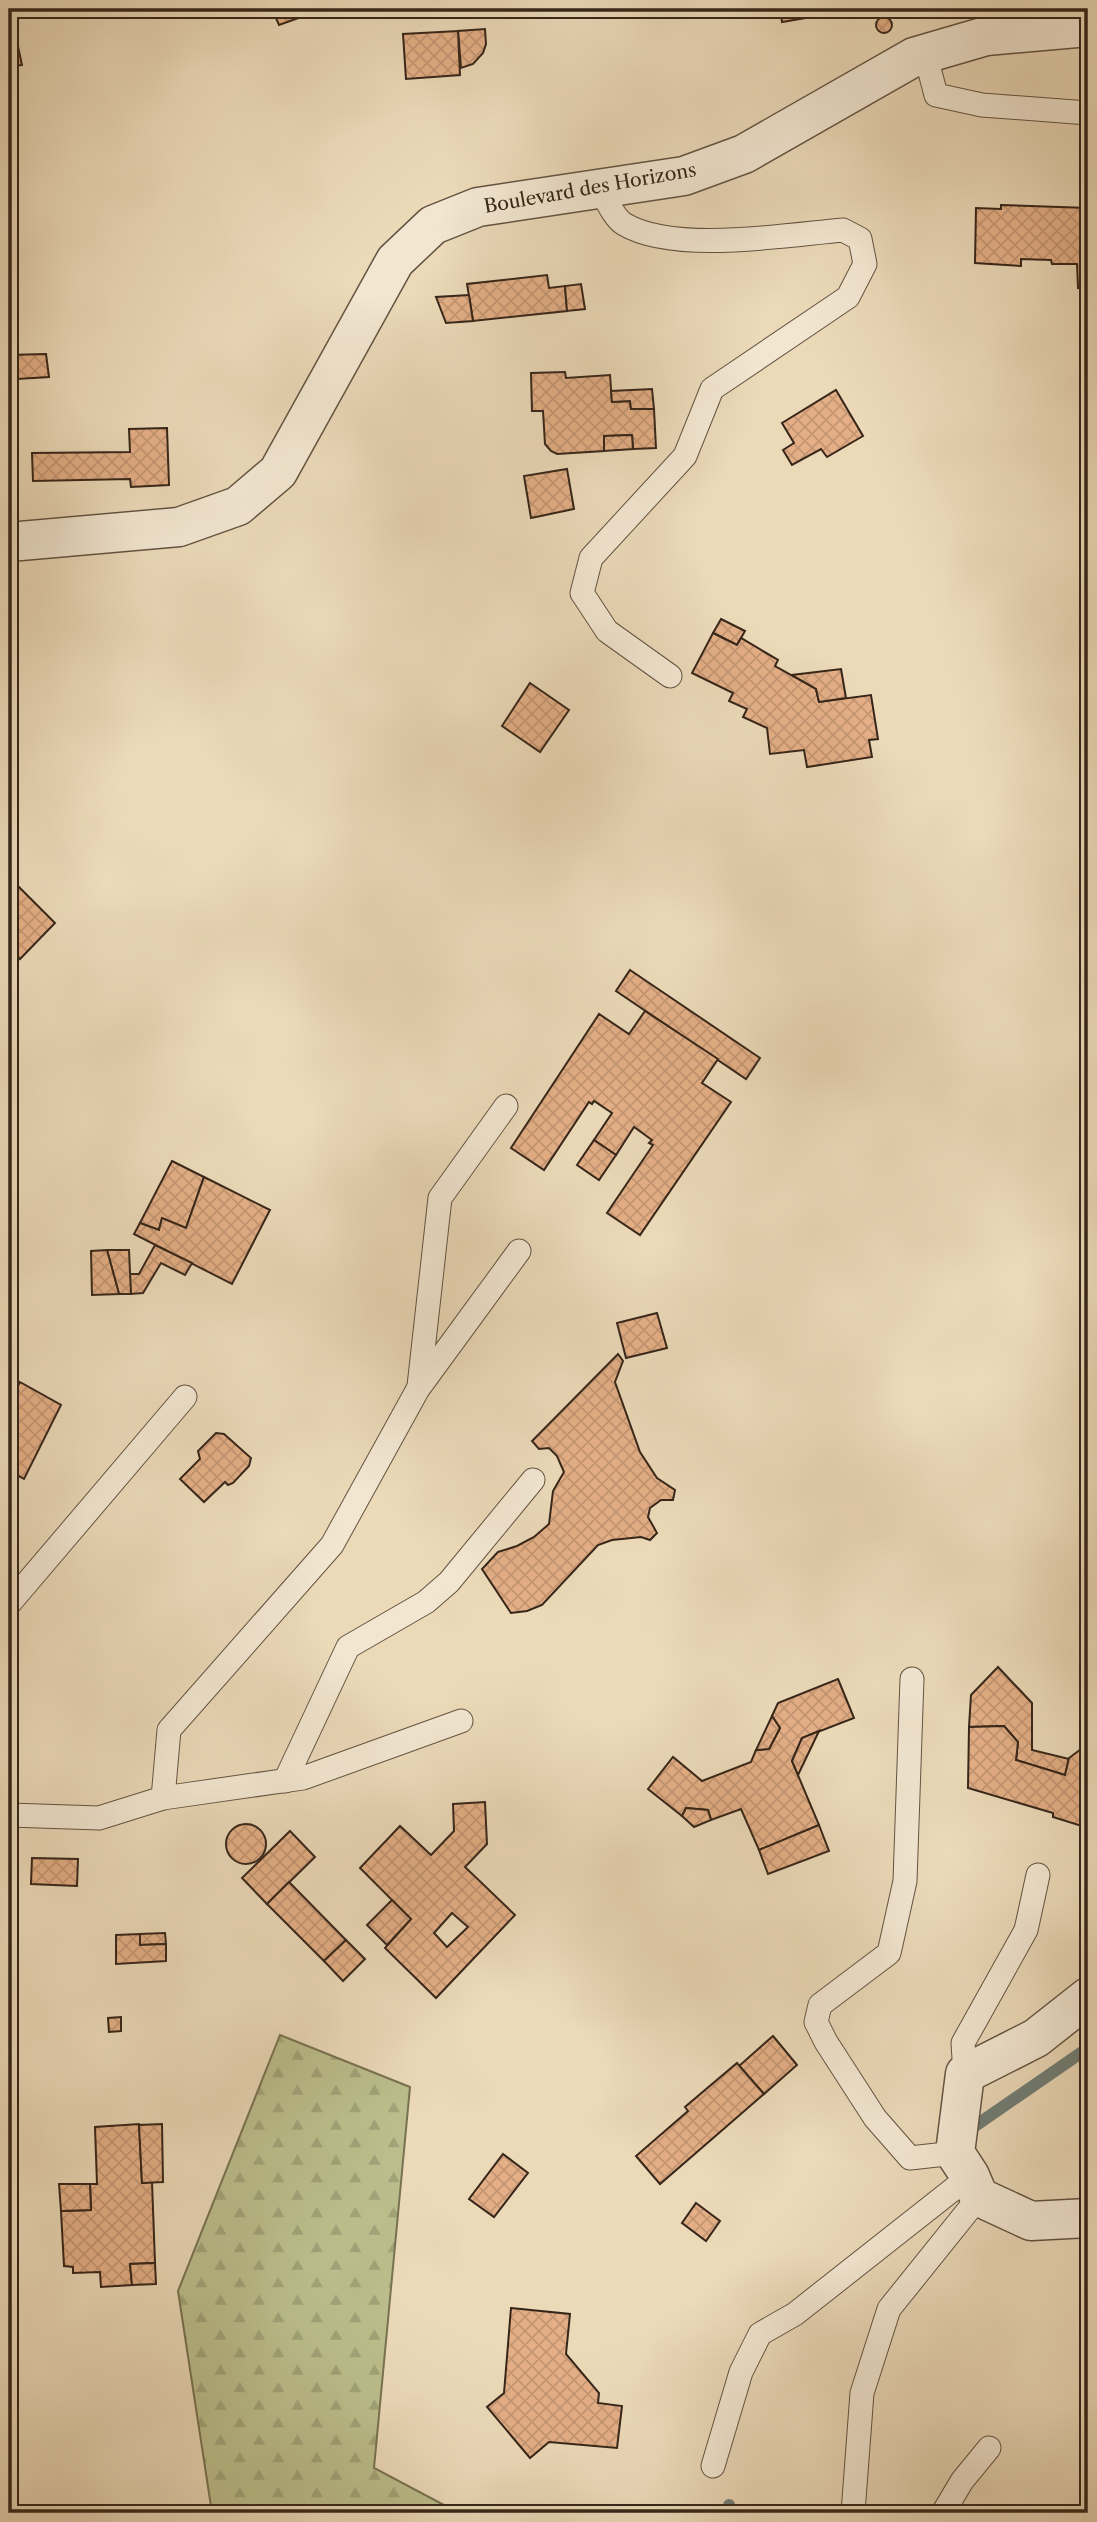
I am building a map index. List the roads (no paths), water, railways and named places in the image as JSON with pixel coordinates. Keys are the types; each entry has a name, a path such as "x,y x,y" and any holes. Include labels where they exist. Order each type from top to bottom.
{"street":[{"name":"Boulevard des Horizons","path":"9,542 179,527 238,506 278,472 395,261 433,225 478,207 684,176 744,154 914,57 986,36 1088,27"},
{"path":"1088,1997 1036,2038 965,2074 968,2175 1031,2221 1088,2218"}],"lane":[{"path":"925,53 936,95 982,105 1088,113"},
{"path":"600,189 621,223 637,230 671,238 724,240 843,230 860,239 865,264 848,297 712,389 685,456 591,558 582,593 607,631 670,676"},
{"path":"418,1389 440,1198 506,1106"},
{"path":"163,1798 169,1730 332,1545 418,1389 519,1251"},
{"path":"9,1604 185,1397"},
{"path":"285,1781 348,1647 426,1602 449,1583 533,1480"},
{"path":"912,1679 905,1881 889,1953 820,2005 816,2022 875,2118 910,2158 968,2175"},
{"path":"9,1815 99,1818 163,1798 303,1779 461,1721"},
{"path":"965,2074 963,2043 1026,1930 1038,1875"},
{"path":"713,2466 741,2372 760,2334 795,2314 968,2175"},
{"path":"853,2513 862,2393 889,2309 968,2175"},
{"path":"943,2513 961,2481 989,2448"}],"waterway":[{"path":"975,2126 1088,2048"},
{"path":"729,2505 731,2513"}]}
